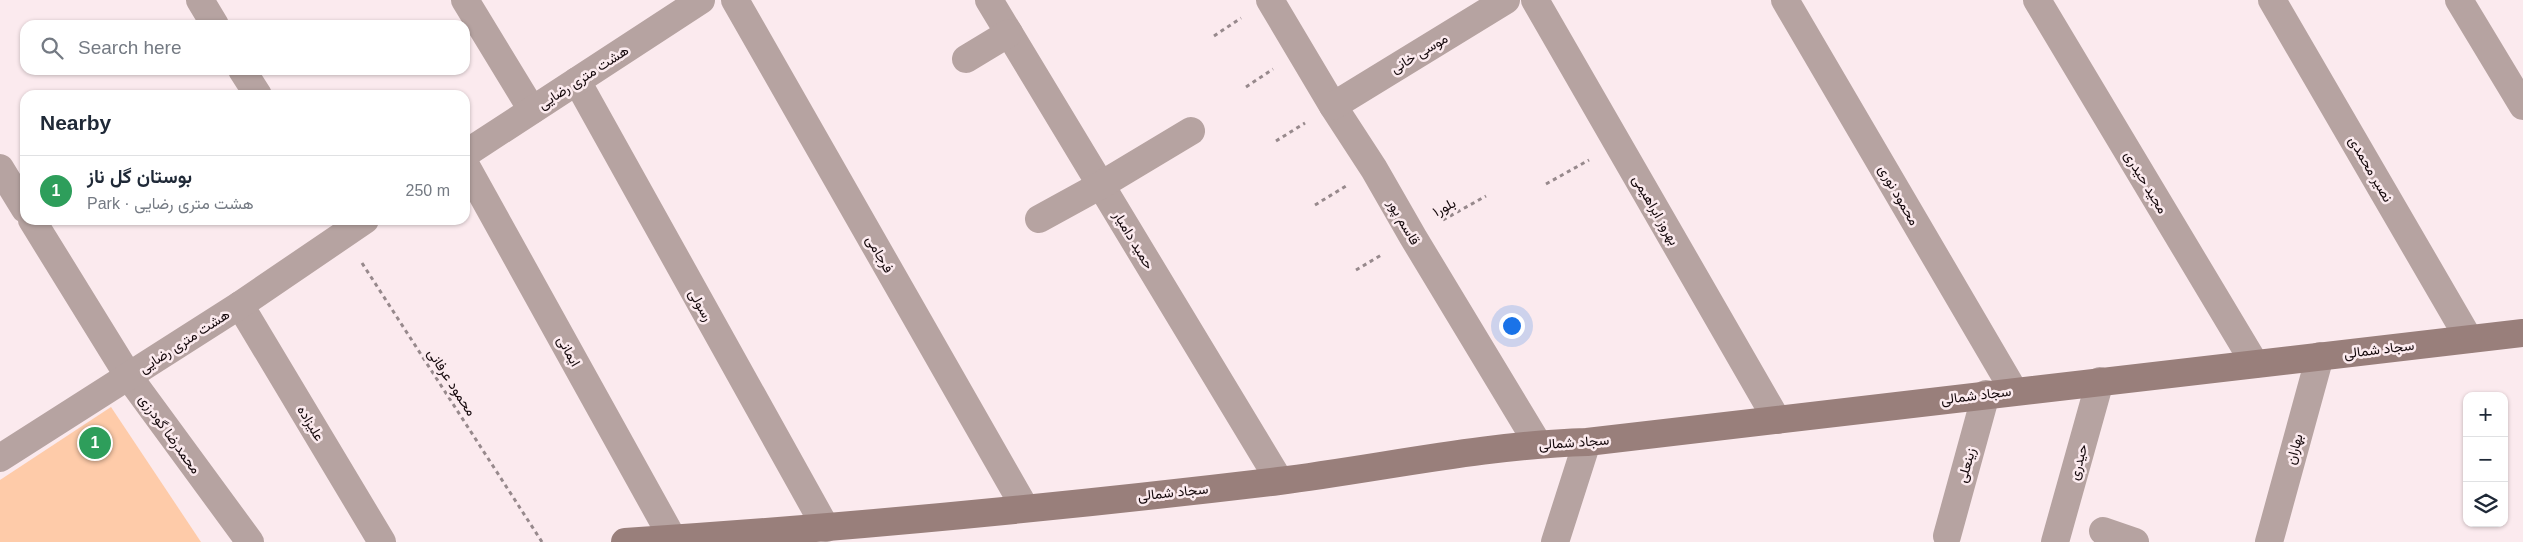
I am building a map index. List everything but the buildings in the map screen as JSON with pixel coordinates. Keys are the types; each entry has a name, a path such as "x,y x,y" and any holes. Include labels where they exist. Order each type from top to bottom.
{"main road":[{"name":"سجاد شمالی","path":"625,542 826,528 1025,508 1279,480 1538,444 1587,442 1986,394 2523,333"}],"street":[{"path":"200,0 212,20"},
{"path":"465,0 532,110"},
{"name":"هشت متری رضایی","path":"470,151 701,0"},
{"name":"فرجامی","path":"735,0 1025,508"},
{"name":"حمید دامیار","path":"989,0 1279,480"},
{"name":"قاسم پور","path":"1270,0 1333,106 1374,169 1412,237 1538,444"},
{"name":"موسی خانی","path":"1333,106 1506,0"},
{"name":"بهروز ابراهیمی","path":"1535,0 1777,420"},
{"name":"محمود نوری","path":"1785,0 2014,391"},
{"name":"مجید حیدری","path":"2037,0 2255,364"},
{"name":"نصیر محمدی","path":"2272,0 2469,339"},
{"path":"2459,0 2523,106"},
{"path":"966,59 1009,33"},
{"path":"245,75 255,90"},
{"name":"رسولی","path":"577,81 826,528"},
{"path":"1039,219 1101,185 1191,131"},
{"path":"0,168 20,201"},
{"name":"ایمانی","path":"470,173 673,539"},
{"name":"محمدرضا گودرزی","path":"35,225 128,377 250,542"},
{"name":"هشت متری رضایی","path":"0,458 240,305 348,225"},
{"name":"علیزاده","path":"240,305 382,542"},
{"name":"بهاران","path":"2269,542 2320,356"},
{"name":"حیدری","path":"2055,542 2100,381"},
{"name":"زینعلی","path":"1947,536 1986,394"},
{"path":"1555,542 1587,442"}],"path":[{"path":"1546,184 1617,143"},
{"name":"بلور۱","path":"1412,237 1486,196"},
{"name":"محمود عرفانی","path":"348,225 542,542"}],"shaded area":[{"path":"111,407 201,542 0,542 0,480"}],"place":[{"name":"بوستان گل ناز","path":"95,443"}]}
